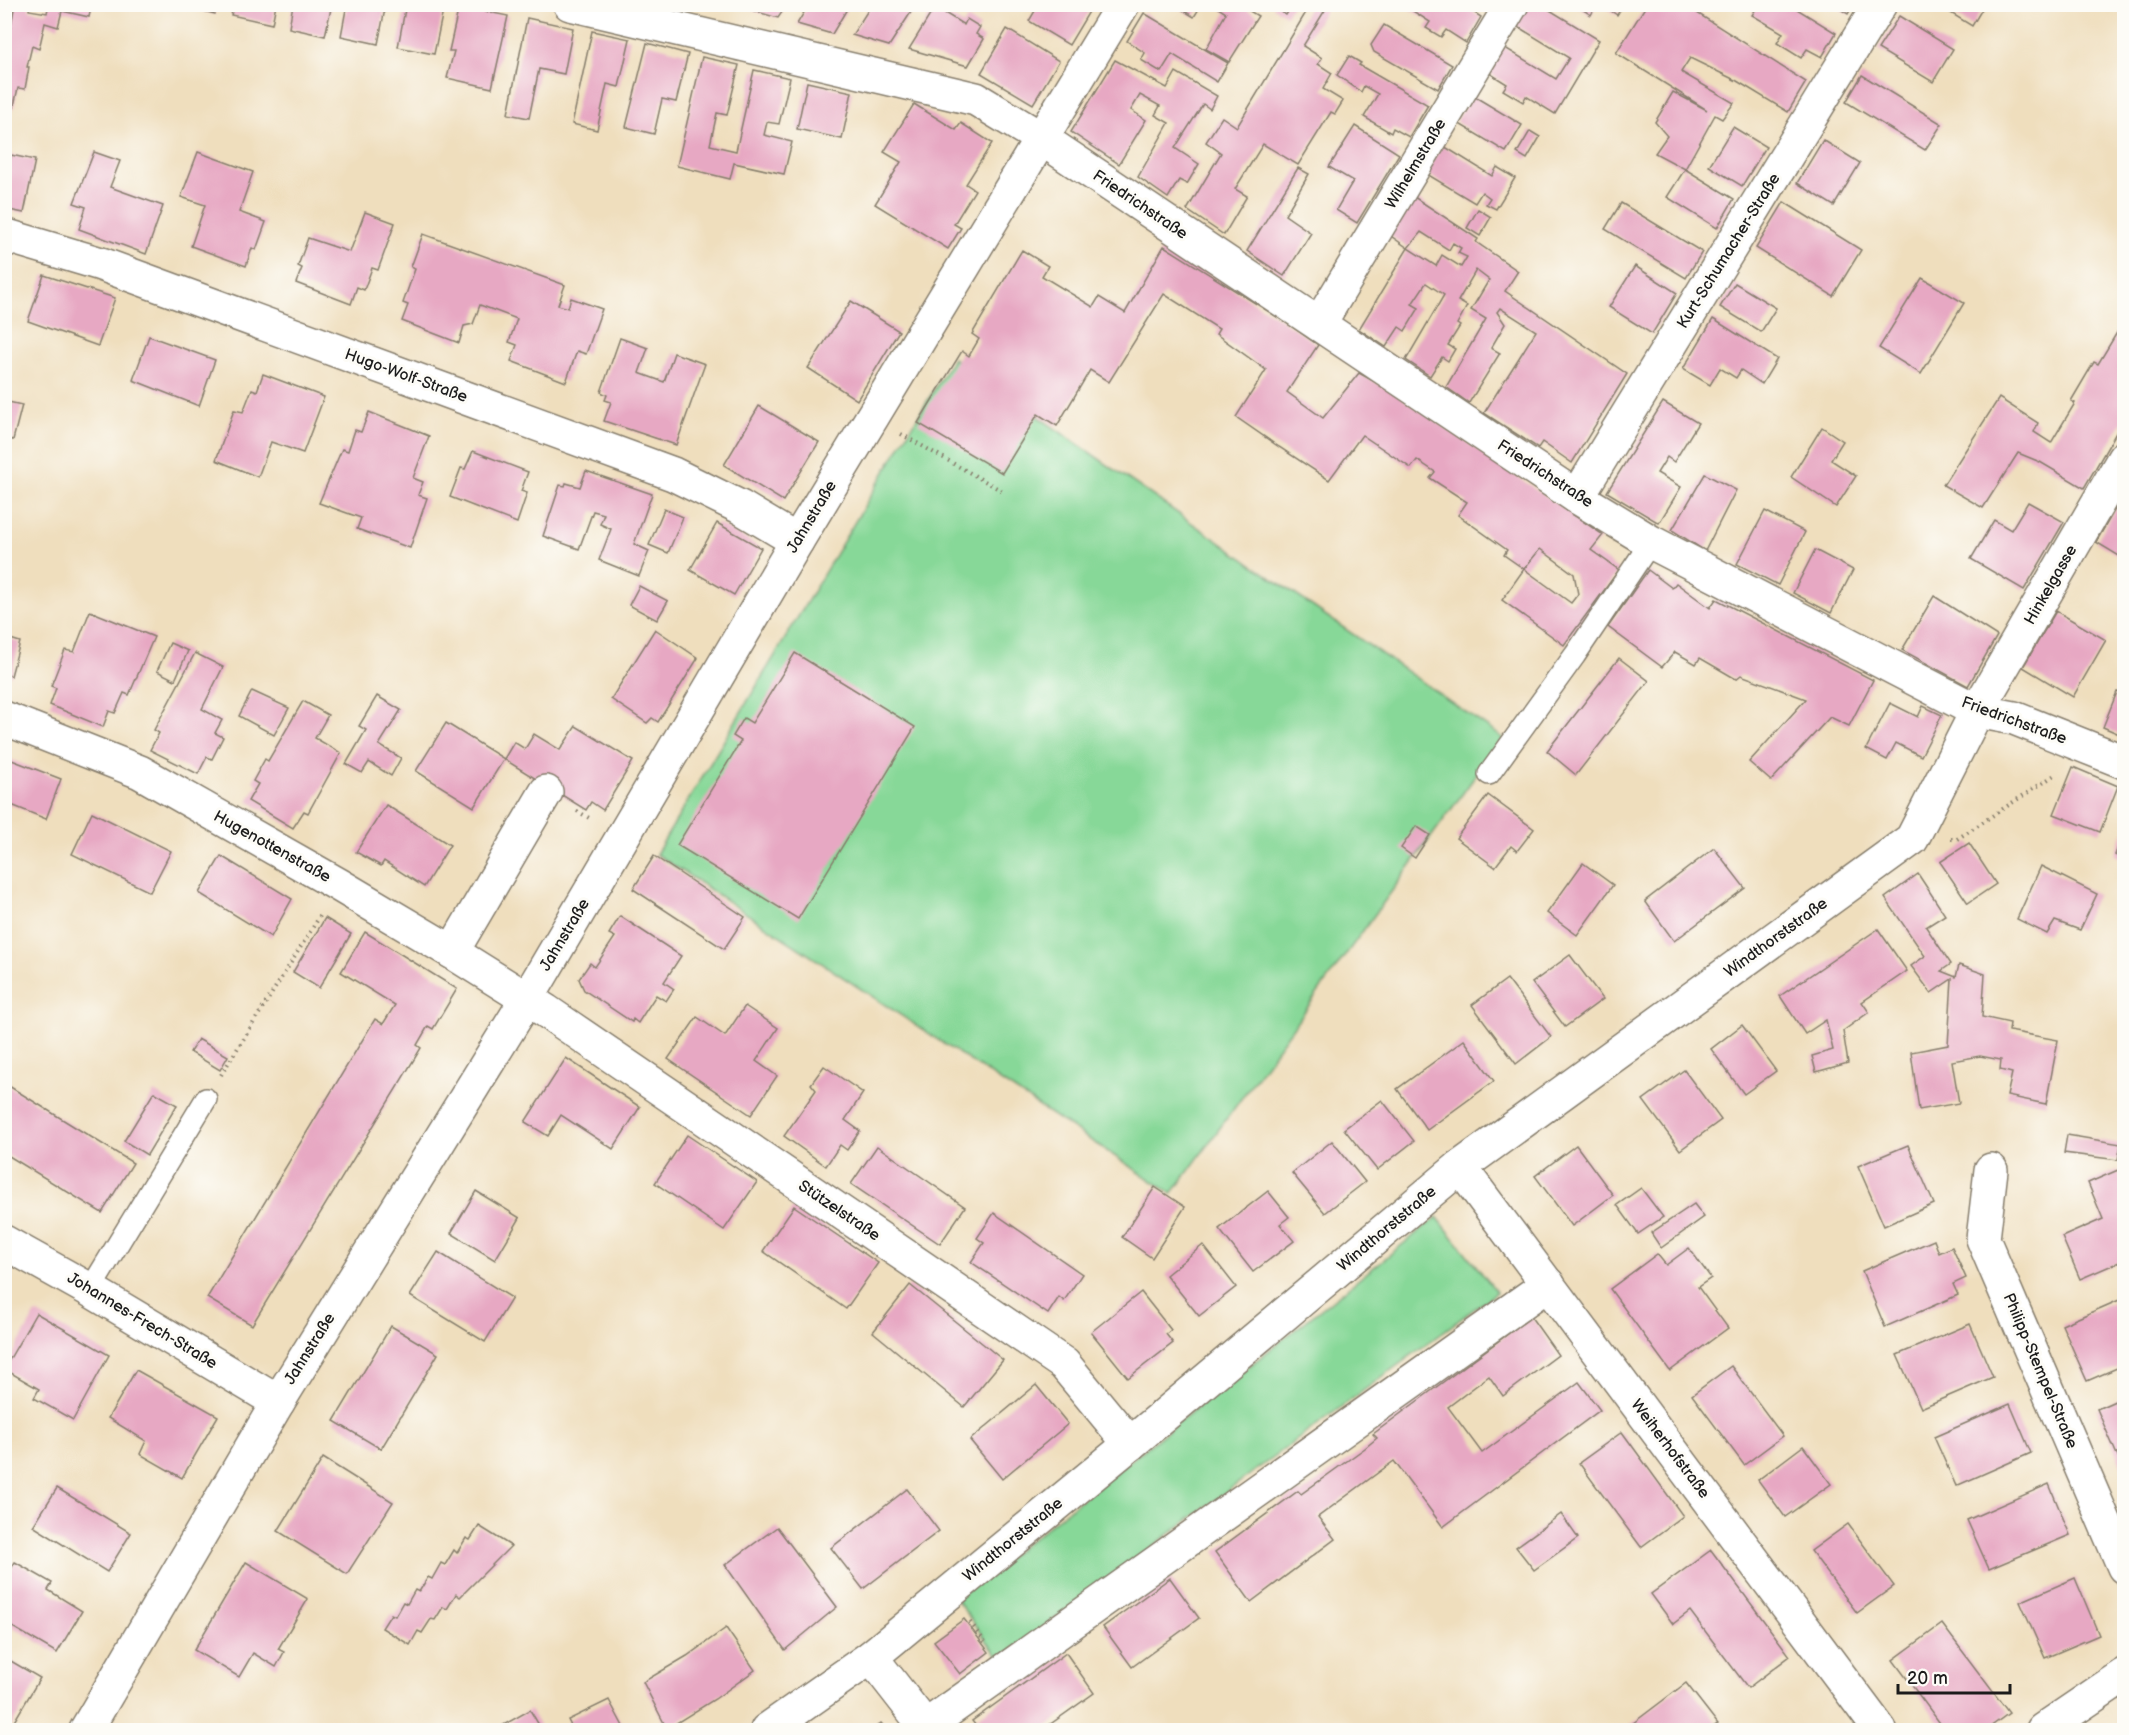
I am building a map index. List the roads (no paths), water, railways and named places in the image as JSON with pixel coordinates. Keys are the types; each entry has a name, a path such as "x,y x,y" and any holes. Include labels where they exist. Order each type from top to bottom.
{"street":[{"name":"Friedrichstraße","path":"570,4 976,99 1042,139 1577,497 1651,542 1977,711 2014,718 2124,762"},
{"name":"Jahnstraße","path":"86,1731 278,1402 527,999 797,541 1123,4"},
{"name":"Wilhelmstraße","path":"1319,324 1512,4"},
{"name":"Kurt-Schumacher-Straße","path":"1577,497 1880,4"},
{"name":"Hugo-Wolf-Straße","path":"4,235 101,264 673,474 740,507 797,541"},
{"name":"Hinkelgasse","path":"1977,711 2124,458"},
{"name":"Windthorststraße","path":"767,1731 871,1657 1130,1444 1460,1167 1912,839 1977,711"},
{"name":"Hugenottenstraße","path":"4,718 140,772 339,885 527,999"},
{"path":"452,952 546,792"},
{"name":"Stützelstraße","path":"527,999 1065,1364 1130,1444"},
{"name":"Weiherhofstraße","path":"1460,1167 1880,1731"},
{"name":"Philipp-Stempel-Straße","path":"1991,1170 1983,1239 2124,1567"},
{"name":"Johannes-Frech-Straße","path":"4,1242 90,1290 278,1402"},
{"path":"871,1657 927,1729 1006,1669 1548,1284"},
{"path":"2043,1731 2124,1675"}],"lane":[{"path":"1489,774 1575,655 1651,542"},
{"path":"90,1290 206,1099"}]}
